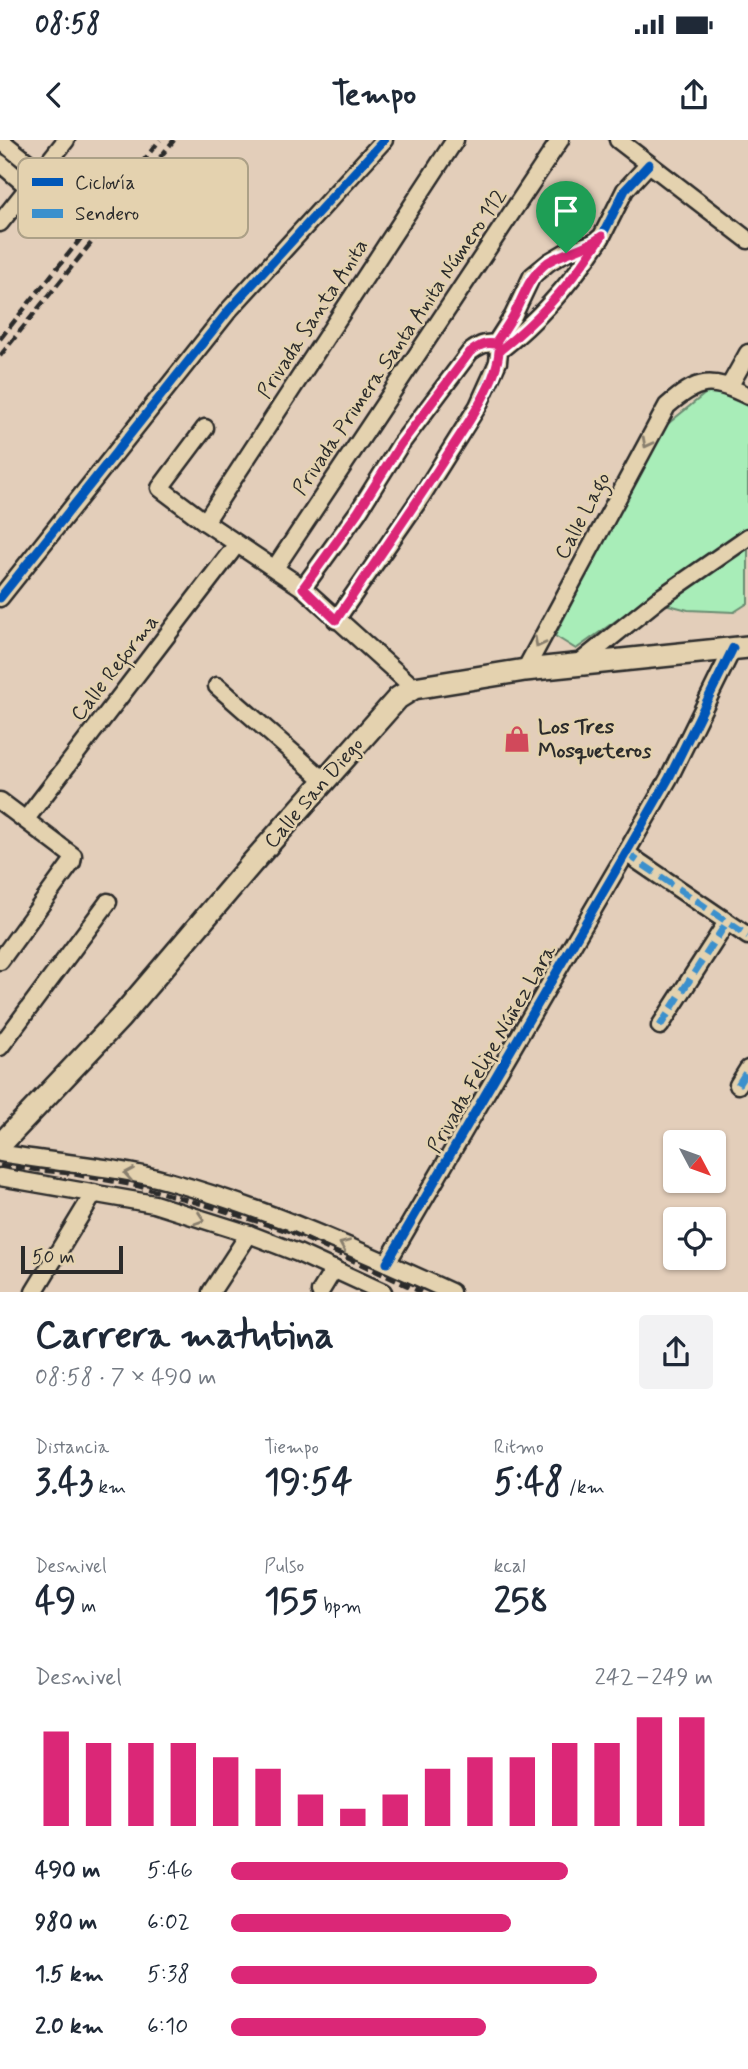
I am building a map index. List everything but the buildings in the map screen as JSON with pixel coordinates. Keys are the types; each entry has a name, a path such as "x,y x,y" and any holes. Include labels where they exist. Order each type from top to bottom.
{"main road":[{"path":"414,688 525,670 742,650"},
{"name":"Calle San Diego","path":"0,1144 120,1018 398,698 414,688"}],"street":[{"path":"0,140 22,158"},
{"path":"51,158 66,140"},
{"path":"0,598 229,310 384,140"},
{"name":"Privada Santa Anita","path":"205,522 456,140"},
{"name":"Privada Primera Santa Anita Número 112","path":"275,568 560,140"},
{"path":"618,140 748,240"},
{"path":"0,163 18,178"},
{"path":"497,348 527,329 559,295 581,268 625,190 649,164"},
{"path":"0,223 18,200"},
{"path":"336,620 421,496 478,406 498,362 497,348 532,276 558,257 598,240"},
{"path":"303,588 358,512 400,445 470,352 487,343 497,348"},
{"path":"748,354 729,387 748,396"},
{"name":"Calle Lago","path":"525,670 667,406 687,389 701,383 729,387"},
{"path":"205,428 160,488 303,588 414,688"},
{"path":"576,666 660,597 748,537"},
{"name":"Calle Reforma","path":"26,819 237,544"},
{"name":"Privada Felipe Núñez Lara","path":"387,1263 742,650"},
{"path":"217,686 325,780"},
{"path":"0,801 73,856 72,862 0,961"},
{"path":"626,853 748,936"},
{"path":"0,1047 108,902"},
{"path":"660,1026 727,922"},
{"path":"738,1085 748,1069"},
{"path":"0,1153 166,1180 263,1210 451,1292"},
{"path":"0,1177 153,1204 298,1252 383,1292"},
{"path":"34,1292 94,1193"},
{"path":"211,1292 249,1234"},
{"path":"320,1292 334,1269"}],"green space":[{"path":"711,389 748,405 748,527 738,534 748,547 748,603 734,612 688,610 665,604 683,591 673,580 576,649 555,636 659,431"}],"railway":[{"path":"146,158 160,140"},
{"path":"160,158 174,140"},
{"path":"0,339 81,238"},
{"path":"0,356 95,238"},
{"path":"0,1166 67,1173 138,1186 209,1206 293,1233 421,1292"}],"marked path":[{"path":"626,853 748,936"},
{"path":"660,1026 727,922"},
{"path":"738,1085 748,1069"}],"cycle path":[{"path":"0,598 229,310 384,140"},
{"path":"336,620 421,497 478,406 498,362 499,351 495,344 513,316 532,276 566,252 594,243 602,236 625,190 649,164"},
{"path":"387,1263 669,778 733,648"}],"place":[{"name":"Los Tres Mosqueteros","path":"517,739"}],"route":[{"path":"602,236 559,295 527,329 499,351 498,362 478,406 421,496 336,620 303,588 358,512 400,445 470,352 479,345 495,344 513,316 532,276 566,253 594,243 602,236"}]}
